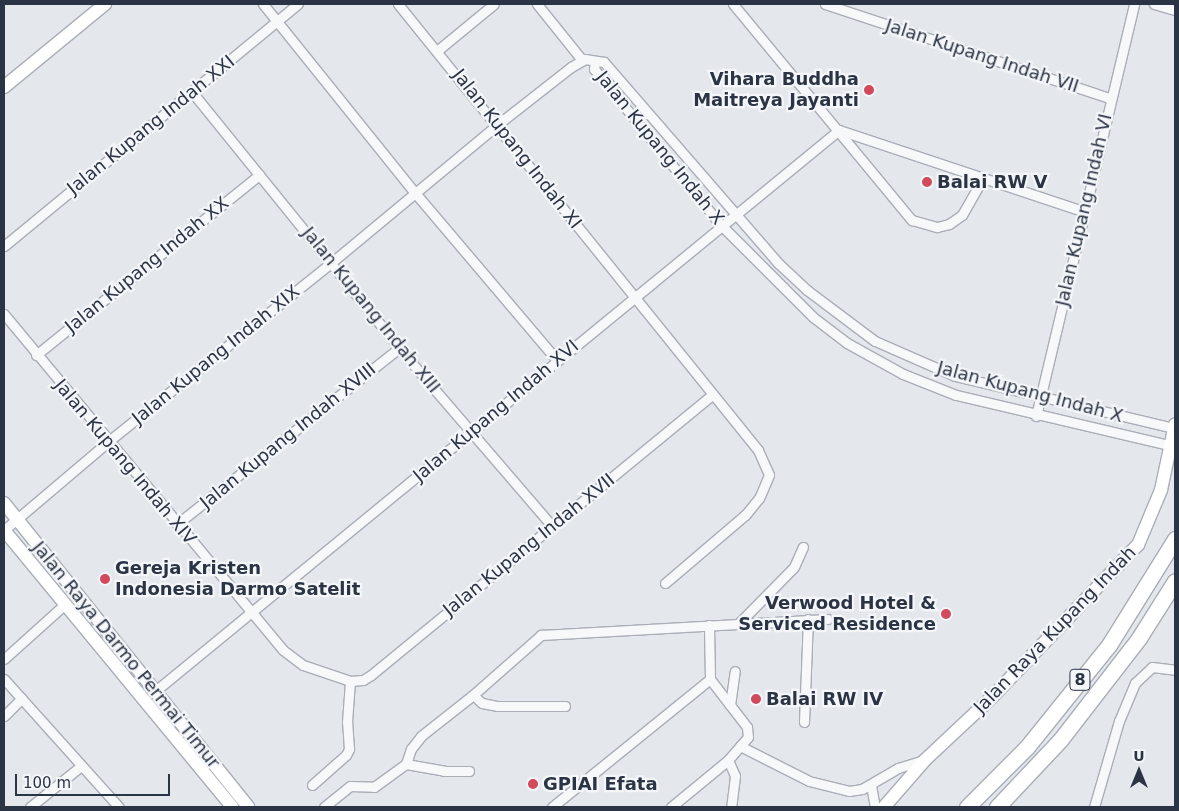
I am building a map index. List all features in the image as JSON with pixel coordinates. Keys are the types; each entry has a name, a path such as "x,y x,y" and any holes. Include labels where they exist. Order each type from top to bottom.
{"highway":[{"name":"8","path":"967,807 1027,747 1109,645 1175,539"},
{"name":"8","path":"996,807 1066,732 1139,638 1175,581"}],"main road":[{"path":"4,87 105,4"},
{"name":"Jalan Raya Kupang Indah","path":"884,807 925,760 992,697 1138,545 1156,505 1175,426"},
{"name":"Jalan Raya Darmo Permai Timur","path":"4,503 101,625 150,696 232,807"},
{"name":"Jalan Raya Darmo Permai Timur","path":"4,530 91,634 150,696 248,807"},
{"path":"62,600 70,587"},
{"path":"91,634 101,625"}],"street":[{"path":"263,4 416,194 556,359"},
{"name":"Jalan Kupang Indah XXI","path":"4,246 298,4"},
{"name":"Jalan Kupang Indah XI","path":"398,4 438,50 755,447 769,475 759,498 745,515 665,583"},
{"path":"438,50 494,4"},
{"path":"537,4 582,60 595,60"},
{"path":"734,4 839,130 905,214 920,224 936,227 949,224 962,215 983,178"},
{"name":"Jalan Kupang Indah VII","path":"825,4 1110,98"},
{"name":"Jalan Kupang Indah VI","path":"1036,416 1083,211 1134,4"},
{"path":"1154,4 1175,10"},
{"name":"Jalan Kupang Indah XIX","path":"4,530 110,440 416,194 497,125 582,60"},
{"name":"Jalan Kupang Indah X","path":"1170,445 1036,416 934,387 858,350 813,317 721,225 648,131 594,69 595,60 604,62 735,215 807,290 868,337 954,376 1040,397 1175,426"},
{"name":"Jalan Kupang Indah XIII","path":"192,92 332,262 399,348 552,526"},
{"path":"648,131 657,122"},
{"path":"839,130 1083,211"},
{"name":"Jalan Kupang Indah XVI","path":"150,696 249,612 472,433 556,359 839,130"},
{"path":"681,174 693,166"},
{"name":"Jalan Kupang Indah XX","path":"36,355 259,175"},
{"name":"Jalan Kupang Indah XIV","path":"4,314 36,355 110,440 249,612 292,658 345,680"},
{"path":"858,350 868,337"},
{"name":"Jalan Kupang Indah XVIII","path":"177,524 399,348"},
{"name":"Jalan Kupang Indah XVII","path":"345,680 363,680 370,675 712,394"},
{"path":"739,623 794,567 803,547"},
{"path":"4,659 62,600"},
{"path":"324,807 350,786 374,787 406,764 411,749 421,736 473,696 544,634 828,619"},
{"path":"804,722 808,620"},
{"path":"670,807 728,760 748,737 748,730 710,679 709,625"},
{"path":"1094,807 1119,721 1135,683 1152,667 1175,670"},
{"path":"730,705 735,671"},
{"path":"4,679 119,807"},
{"path":"552,807 710,679"},
{"path":"312,784 346,755 349,749 345,680"},
{"path":"473,696 482,703 498,706 565,706"},
{"path":"4,716 22,698"},
{"path":"740,746 824,786 849,791 871,785 898,768 925,760"},
{"path":"728,760 735,776 731,807"},
{"path":"406,764 444,772 469,771"},
{"path":"30,807 81,766"},
{"path":"871,785 875,807"}],"place":[{"name":"Vihara Buddha Maitreya Jayanti","path":"869,90"},
{"name":"Balai RW V","path":"927,182"},
{"name":"Gereja Kristen Indonesia Darmo Satelit","path":"105,579"},
{"name":"Verwood Hotel & Serviced Residence","path":"946,614"},
{"name":"Balai RW IV","path":"756,699"},
{"name":"GPIAI Efata","path":"533,784"}]}
